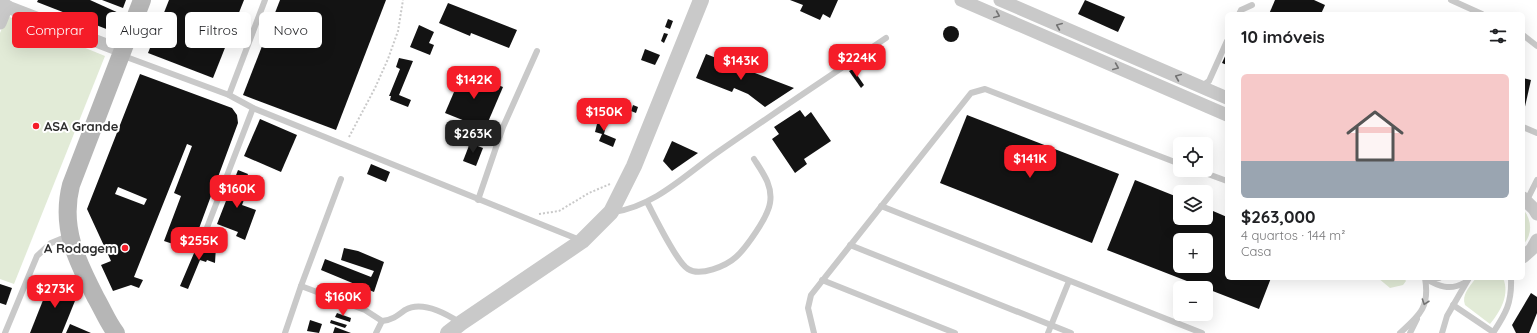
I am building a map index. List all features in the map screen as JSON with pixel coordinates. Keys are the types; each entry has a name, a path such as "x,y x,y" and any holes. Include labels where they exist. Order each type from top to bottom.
{"main road":[{"path":"116,333 85,277 70,235 66,208 71,185 142,0"}],"street":[{"path":"448,333 582,241 611,212 634,166 701,0"},
{"path":"961,0 1225,114"},
{"path":"1000,0 1225,97"},
{"path":"0,22 3,5 122,51"},
{"path":"1525,199 1537,214"},
{"path":"1525,255 1532,249 1537,240"}],"lane":[{"path":"229,96 265,0"},
{"path":"1451,0 1478,12"},
{"path":"1240,12 1241,10 1252,5"},
{"path":"1525,37 1537,46"},
{"path":"611,212 629,210 647,202 717,152 886,38"},
{"path":"1201,87 1209,81 1225,45"},
{"path":"122,51 129,58 229,96 253,108 582,241"},
{"path":"478,200 503,127 537,51"},
{"path":"814,333 809,316 808,301 811,295 971,92 985,89 1173,161"},
{"path":"203,238 253,108"},
{"path":"1525,128 1537,133"},
{"path":"647,202 679,260 686,268 692,271 700,272 726,264 736,257 764,220 770,204 768,184 754,159"},
{"path":"1213,176 1225,181"},
{"path":"284,333 340,179"},
{"path":"1525,199 1537,180"},
{"path":"881,206 1202,333"},
{"path":"5,333 37,256 51,243 70,235"},
{"path":"850,245 1071,333"},
{"path":"822,280 955,333"},
{"path":"1410,333 1427,299 1425,280"},
{"path":"1430,280 1453,288 1467,280"},
{"path":"1442,333 1453,305 1467,280"},
{"path":"1453,305 1493,333 1508,311 1511,301 1511,280"},
{"path":"1048,333 1069,281"},
{"path":"301,286 365,310 382,321 389,320 406,310 419,307 444,313 461,323"},
{"path":"1400,333 1418,316"},
{"path":"1407,333 1418,316"},
{"path":"376,333 382,321"}],"path":[{"path":"346,146 355,124 375,88 388,59 398,31 403,0"},
{"path":"522,218 559,211 589,193 615,182"}],"green space":[{"name":"ASA Grande","path":"7,16 12,18 12,48 85,48 105,56 14,284 0,279 0,33"},
{"path":"1525,212 1530,222 1530,232 1525,242"},
{"path":"1380,280 1406,281 1403,285 1390,288"},
{"path":"1474,280 1504,280 1505,296 1498,314 1490,324 1465,305 1464,298"}],"building":[{"path":"38,0 90,0 117,12 106,12 106,29 98,26 98,12 63,12 37,2"},
{"path":"102,0 126,0 123,8"},
{"path":"169,0 244,0 239,12 185,12 185,48 225,48 213,78 148,53 150,48 177,48 177,12 164,12"},
{"path":"280,0 386,0 336,130 243,95 261,48 322,48 322,12 275,12"},
{"path":"790,0 838,0 830,18 823,14 820,20 800,11 803,5"},
{"path":"1085,0 1125,17 1118,32 1078,14"},
{"path":"1275,0 1314,0 1325,5 1322,12 1270,12"},
{"path":"448,3 517,30 509,48 471,33 470,36 439,23"},
{"path":"668,19 673,21 670,29 665,27"},
{"path":"419,25 434,32 429,43 434,45 430,55 410,47"},
{"path":"951,26 957,28 959,34 957,40 951,42 945,40 943,34 945,28"},
{"path":"664,33 668,34 664,43 661,41"},
{"path":"645,49 660,55 655,65 641,60"},
{"path":"706,54 794,88 765,107 748,94 734,88 732,92 696,78"},
{"path":"1225,56 1225,64 1222,63"},
{"path":"399,58 413,61 399,95 411,100 408,107 390,100 391,96 389,96 400,69 396,67"},
{"path":"853,69 864,85 861,88 849,71"},
{"path":"463,71 503,87 485,129 445,113"},
{"path":"140,74 232,108 237,115 238,123 191,250 164,241 181,196 174,193 192,146 187,144 134,277 143,280 139,288 131,285 113,291 101,265 111,261 87,209","holes":["118,187 147,199 144,205 115,194"]},
{"path":"1525,78 1531,80 1525,107"},
{"path":"633,105 638,107 636,113 631,111"},
{"path":"800,110 805,117 811,112 831,141 804,159 807,164 795,173 772,139 779,134 774,127"},
{"path":"967,115 1119,174 1092,243 940,183"},
{"path":"599,116 608,118 604,134 616,139 613,147 599,141 602,134 595,132"},
{"path":"260,119 297,135 281,172 244,156"},
{"path":"672,141 698,153 672,171 663,161"},
{"path":"470,143 483,148 476,166 463,161"},
{"path":"371,164 390,172 386,182 367,174"},
{"path":"238,170 248,174 242,190 247,192 242,205 256,210 245,240 236,236 238,232 217,224"},
{"path":"1135,180 1173,195 1173,225 1213,225 1213,211 1225,216 1225,280 1270,280 1259,309 1213,291 1213,281 1187,281 1107,250"},
{"path":"200,239 216,246 215,263 207,260 206,262 200,260 188,289 180,286"},
{"path":"344,248 358,251 384,262 374,292 321,270 325,259 371,277 374,271 341,260"},
{"path":"51,280 79,291 62,333 30,333"},
{"path":"0,284 12,288 6,305 0,303"},
{"path":"1531,293 1537,297 1537,313 1529,333 1516,333 1512,325"},
{"path":"337,313 351,318 350,322 335,317"},
{"path":"310,320 322,324 319,333 307,331"},
{"path":"331,320 347,325 345,328 330,323"},
{"path":"70,324 91,333 66,333"},
{"path":"335,327 351,333 333,333"}],"place":[{"name":"ASA Grande","path":"36,126"},
{"name":"A Rodagem","path":"125,248"}]}
